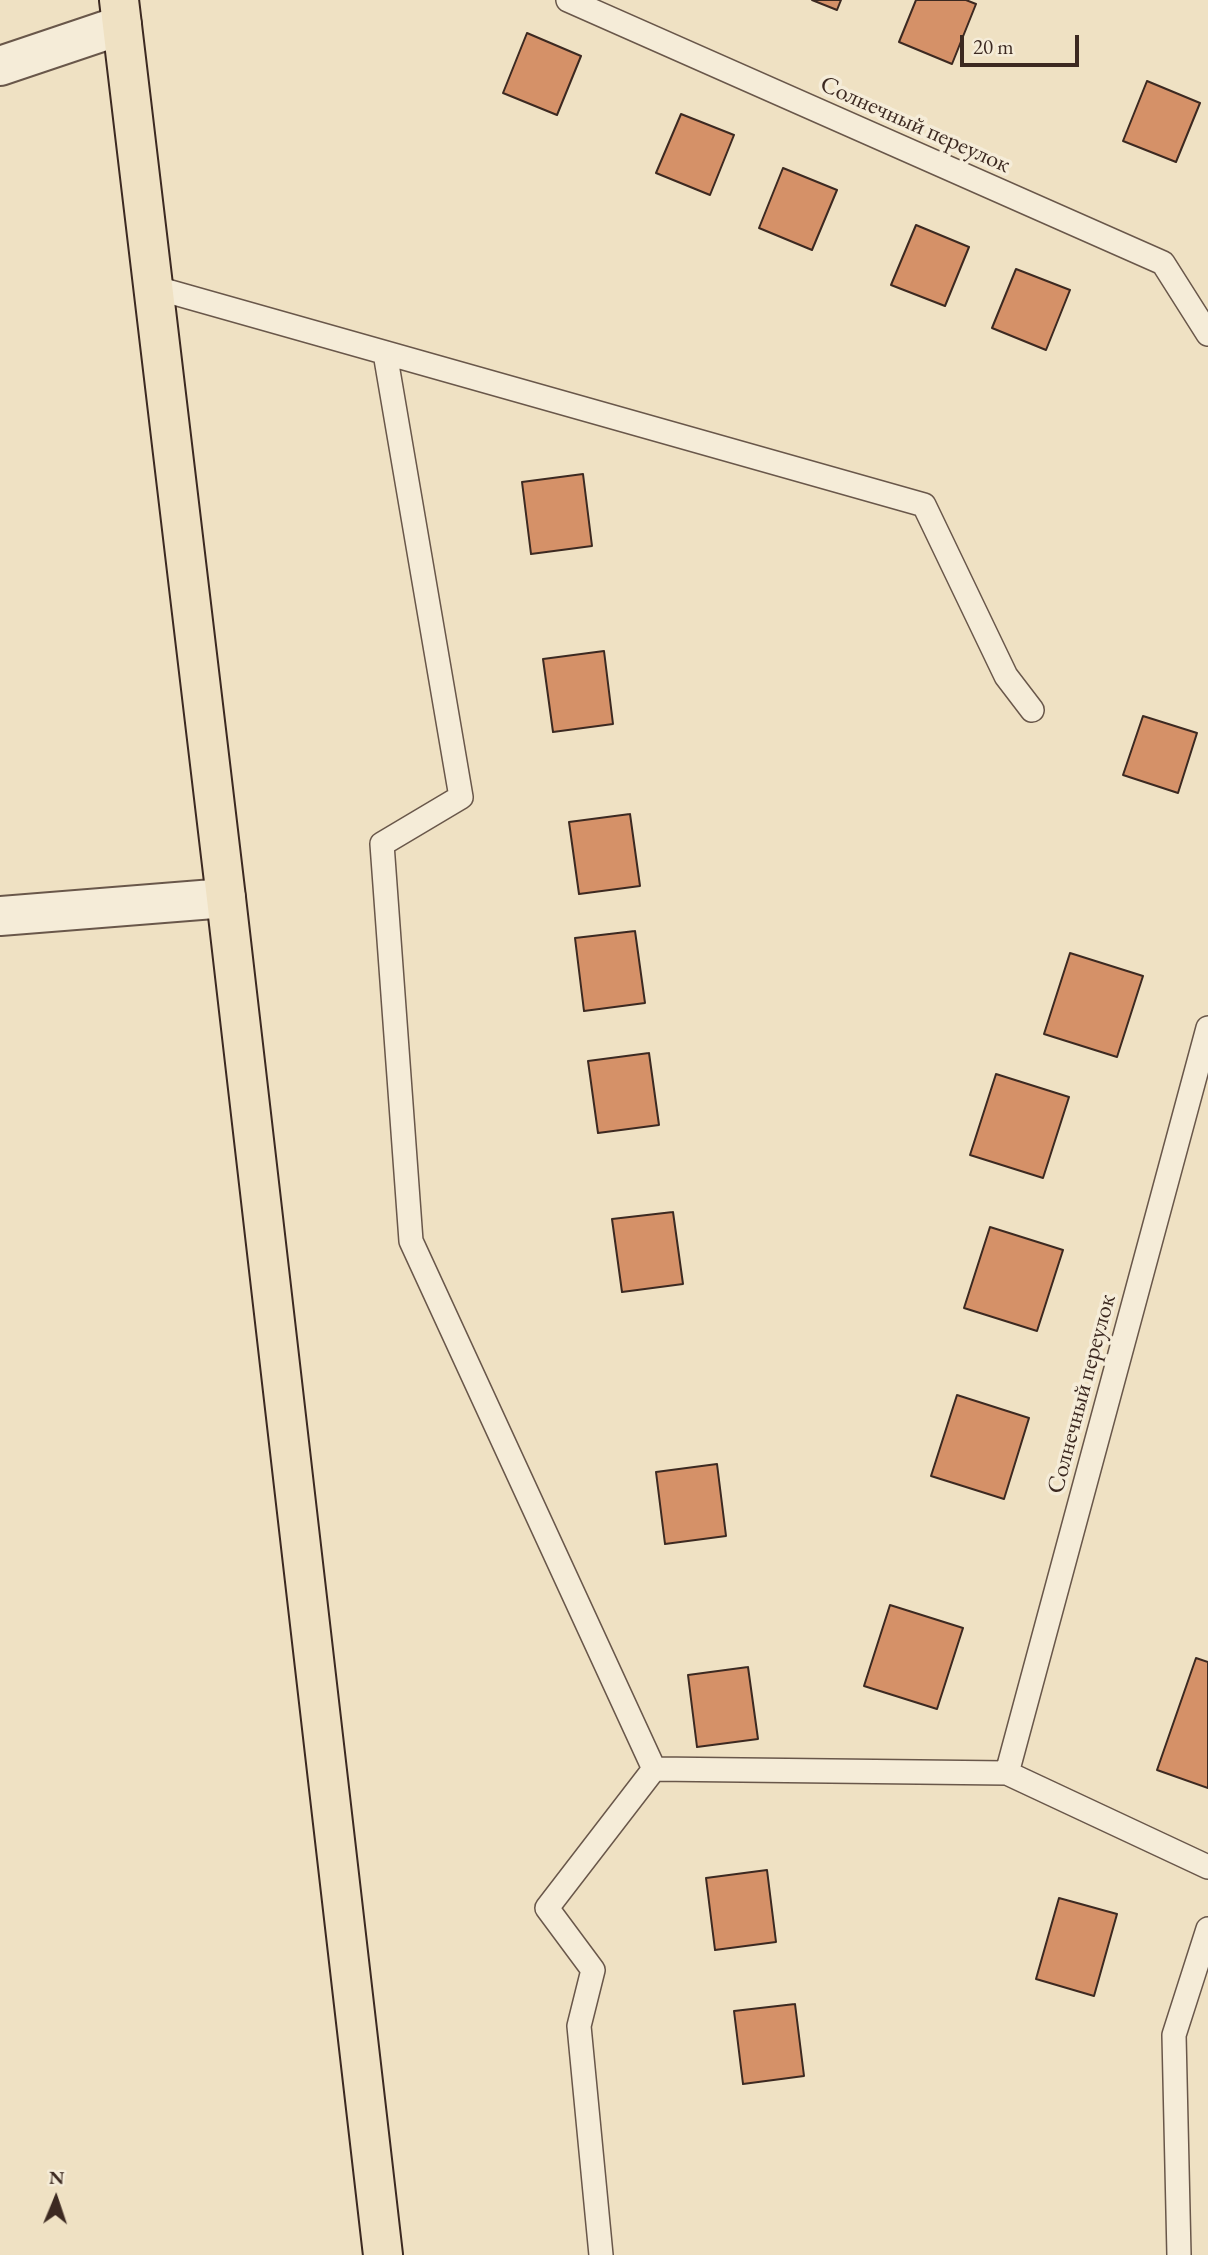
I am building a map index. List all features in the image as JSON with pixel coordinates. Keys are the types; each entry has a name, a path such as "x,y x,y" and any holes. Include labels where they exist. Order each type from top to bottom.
{"highway":[{"path":"120,13 226,898 383,2255"}],"street":[{"path":"0,66 120,13"},
{"path":"0,916 226,898"}],"lane":[{"name":"Солнечный переулок","path":"568,0 1163,263 1208,334"},
{"path":"153,287 924,505 1006,676 1031,710"},
{"path":"385,353 461,797 382,844 411,1241 654,1769"},
{"name":"Солнечный переулок","path":"1007,1773 1208,1028"},
{"path":"654,1769 1007,1773 1208,1867"},
{"path":"601,2255 579,2026 593,1970 547,1908 654,1769"},
{"path":"1179,2255 1174,2035 1208,1929"}],"building":[{"path":"812,0 841,0 837,10"},
{"path":"916,0 966,0 976,4 952,64 899,42"},
{"path":"527,33 581,56 557,115 503,93"},
{"path":"1147,81 1200,103 1176,162 1123,141"},
{"path":"681,114 734,135 710,195 656,173"},
{"path":"783,168 837,190 812,250 759,228"},
{"path":"916,225 969,247 945,306 891,285"},
{"path":"1016,269 1070,290 1046,350 992,328"},
{"path":"583,474 592,546 531,554 522,482"},
{"path":"604,651 613,724 553,732 543,659"},
{"path":"1143,716 1197,733 1178,793 1123,775"},
{"path":"630,814 640,886 579,894 569,822"},
{"path":"635,931 645,1003 584,1011 575,938"},
{"path":"1070,953 1143,976 1117,1057 1044,1034"},
{"path":"649,1053 659,1125 598,1133 588,1061"},
{"path":"996,1074 1069,1097 1043,1178 970,1155"},
{"path":"673,1212 683,1284 622,1292 612,1219"},
{"path":"990,1227 1063,1250 1037,1331 964,1308"},
{"path":"957,1395 1029,1418 1004,1499 931,1476"},
{"path":"717,1464 726,1536 665,1544 656,1472"},
{"path":"890,1605 963,1628 937,1709 864,1686"},
{"path":"1196,1658 1208,1662 1208,1788 1157,1770"},
{"path":"748,1667 758,1739 697,1747 688,1675"},
{"path":"767,1870 776,1942 715,1950 706,1878"},
{"path":"1059,1898 1117,1914 1094,1996 1036,1979"},
{"path":"795,2004 804,2076 743,2084 734,2011"}]}
